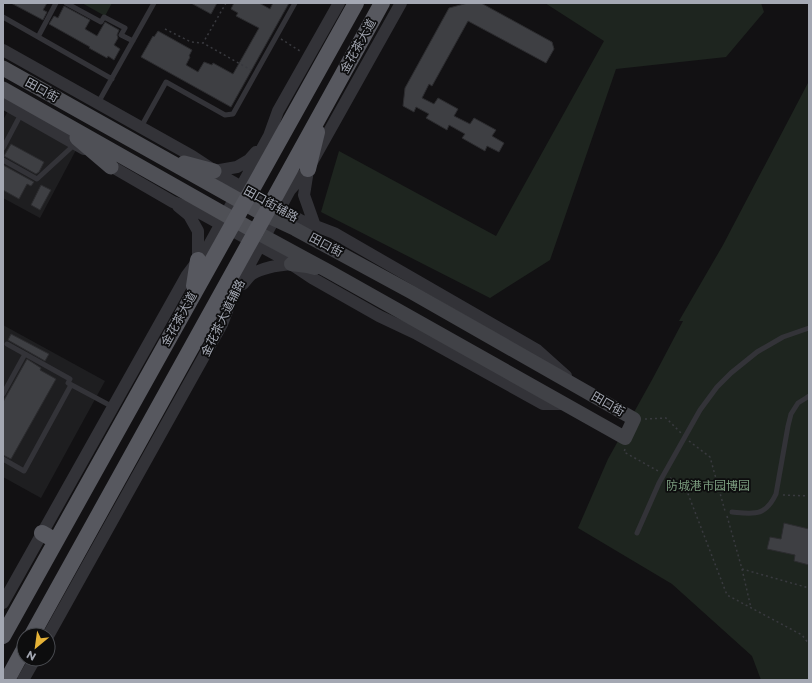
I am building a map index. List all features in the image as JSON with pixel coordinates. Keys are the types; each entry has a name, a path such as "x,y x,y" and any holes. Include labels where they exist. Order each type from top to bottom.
{"highway":[{"name":"金花茶大道","path":"3,636 49,537 192,298 228,222 243,195 306,94 356,3"},
{"name":"金花茶大道","path":"37,627 84,557 273,212 322,111 382,3"},
{"path":"269,136 306,94"},
{"path":"308,170 322,111"},
{"path":"192,298 198,260"},
{"path":"7,680 16,664"}],"main road":[{"name":"田口街","path":"3,68 166,159 243,195 273,212 295,229 337,252 414,286 576,386 634,419 625,438 564,404 487,366 328,271 258,239 50,116 25,108 3,89"},
{"path":"50,116 111,167"},
{"path":"166,159 214,171"},
{"path":"291,264 328,271"}],"street":[{"path":"243,195 269,136 278,111 338,3"},
{"path":"273,212 308,170 401,3"},
{"name":"田口街辅路","path":"3,50 192,156 214,171 243,195"},
{"path":"3,103 25,108 111,167 173,202 189,215 198,231 198,260"},
{"path":"214,171 237,167 249,160 269,136"},
{"path":"308,170 304,195 315,226 337,252"},
{"path":"3,603 49,537 113,407 187,275 228,222 173,202"},
{"name":"田口街辅路","path":"273,212 300,220 334,233 414,286"},
{"path":"258,239 282,258 312,278 379,316 487,366"},
{"name":"金花茶大道辅路","path":"52,627 84,557 222,324 232,295 258,239"},
{"path":"232,295 251,274 266,268 291,264"},
{"path":"23,680 30,667"}],"lane":[{"path":"38,37 56,3"},
{"path":"66,3 102,22 104,17 125,28 121,35 133,41"},
{"path":"98,103 154,3"},
{"path":"141,127 166,82 225,116 233,114 295,3"},
{"path":"3,18 112,79"},
{"path":"3,148 25,108"},
{"path":"3,160 36,179 76,144"},
{"path":"637,533 659,483 684,437 700,410 717,387 731,373 757,352 783,338 809,328"},
{"path":"7,344 70,379 68,383 71,385 113,407"},
{"path":"3,394 25,354"},
{"path":"3,459 24,471 71,385"},
{"path":"732,512 760,513 772,502 776,494 791,414 798,403 809,396"}],"path":[{"path":"204,43 226,3"},
{"path":"165,29 191,42 204,43 252,70"},
{"path":"276,36 298,49 308,58"},
{"path":"634,419 666,418 684,437 710,457 742,569 751,608"},
{"path":"625,438 624,452 685,486 727,595 802,635 809,644"},
{"path":"776,494 809,496"},
{"path":"742,569 809,588"}],"shaded area":[{"path":"8,111 76,150 40,218 3,198 3,120"},
{"path":"3,325 105,381 41,498 3,477"}],"green space":[{"path":"82,3 112,3 105,16"},
{"path":"545,3 761,3 764,12 726,57 616,69 550,260 490,298 321,212 339,151 496,236 604,41"},
{"name":"防城港市园博园","path":"809,81 809,680 761,680 752,656 672,584 578,528 608,459 683,321 679,321 723,245"}],"building":[{"path":"11,3 47,3 43,10 47,12 43,20"},
{"path":"191,3 217,3 211,14"},
{"path":"234,3 259,3 270,9 273,3 289,3 231,107 141,57 153,36 154,37 158,31 192,50 186,65 198,72 204,62 212,65 213,63 233,74 259,28 236,16 238,13 231,9"},
{"path":"468,3 481,3 552,42 554,49 546,63 468,21 432,86 429,84 422,98 434,104 438,98 458,109 454,116 470,124 474,118 496,130 492,136 504,143 499,152 487,146 485,151 462,138 465,134 449,125 447,130 426,118 429,114 416,107 414,112 403,106 405,88 449,8"},
{"path":"64,6 90,20 85,29 97,36 105,22 119,30 117,35 118,38 114,45 120,49 114,60 108,56 107,58 49,24 54,16 58,18"},
{"path":"11,144 44,162 39,172 36,174 4,156"},
{"path":"3,165 34,182 31,186 27,184 19,199 3,190"},
{"path":"41,185 51,190 40,210 31,205"},
{"path":"11,334 49,354 45,361 8,340"},
{"path":"27,359 41,368 40,370 56,379 11,459 3,455 3,402"},
{"path":"784,523 809,529 809,565 794,561 795,555 767,549 770,537 781,539"}]}
